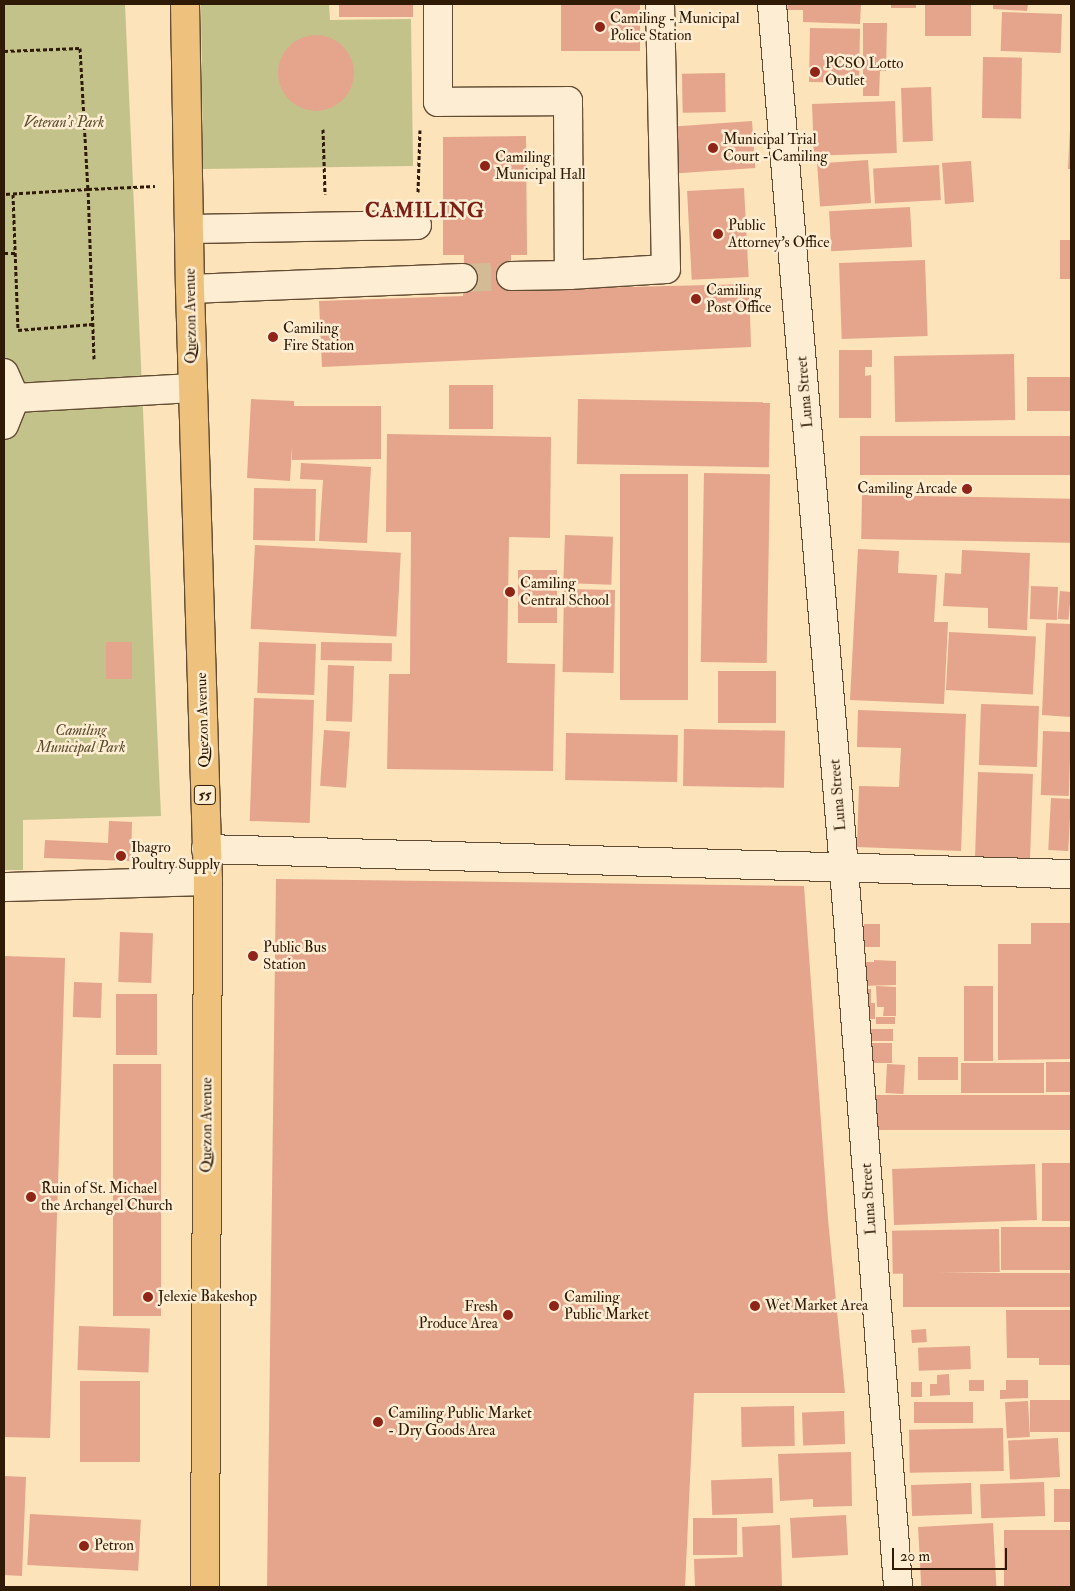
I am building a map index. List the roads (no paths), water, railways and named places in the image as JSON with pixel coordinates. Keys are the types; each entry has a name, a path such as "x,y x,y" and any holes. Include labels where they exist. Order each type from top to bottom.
{"highway":[{"name":"Quezon Avenue","path":"185,4 190,289 208,881 205,1587"}],"street":[{"path":"438,4 438,102 568,101 569,275"},
{"path":"511,276 569,275 666,269 660,4"},
{"name":"Luna Street","path":"772,4 844,868 898,1587"},
{"path":"190,229 417,225"},
{"path":"190,289 463,278"},
{"path":"4,373 15,398 4,425"},
{"path":"15,398 193,388"},
{"path":"206,849 1071,874"},
{"path":"4,887 208,881"}],"tunnel":[{"path":"463,278 511,276"}],"place":[{"name":"Camiling - Municipal Police Station","path":"600,27"},
{"name":"PCSO Lotto Outlet","path":"815,72"},
{"name":"Municipal Trial Court - Camiling","path":"713,148"},
{"name":"Camiling Municipal Hall","path":"485,166"},
{"name":"Public Attorney's Office","path":"718,234"},
{"name":"Camiling Post Office","path":"696,299"},
{"name":"Camiling Fire Station","path":"273,337"},
{"name":"Camiling Arcade","path":"967,489"},
{"name":"Camiling Central School","path":"510,592"},
{"name":"Ibagro Poultry Supply","path":"121,856"},
{"name":"Public Bus Station","path":"253,956"},
{"name":"Ruin of St. Michael the Archangel Church","path":"31,1197"},
{"name":"Jelexie Bakeshop","path":"148,1297"},
{"name":"Camiling Public Market","path":"554,1306"},
{"name":"Wet Market Area","path":"755,1306"},
{"name":"Fresh Produce Area","path":"508,1315"},
{"name":"Camiling Public Market - Dry Goods Area","path":"378,1422"},
{"name":"Petron","path":"84,1546"}],"district":[{"name":"CAMILING","path":"425,210"}],"park label":[{"name":"Veteran's Park","path":"64,123"},
{"name":"Camiling Municipal Park","path":"81,738"}]}
